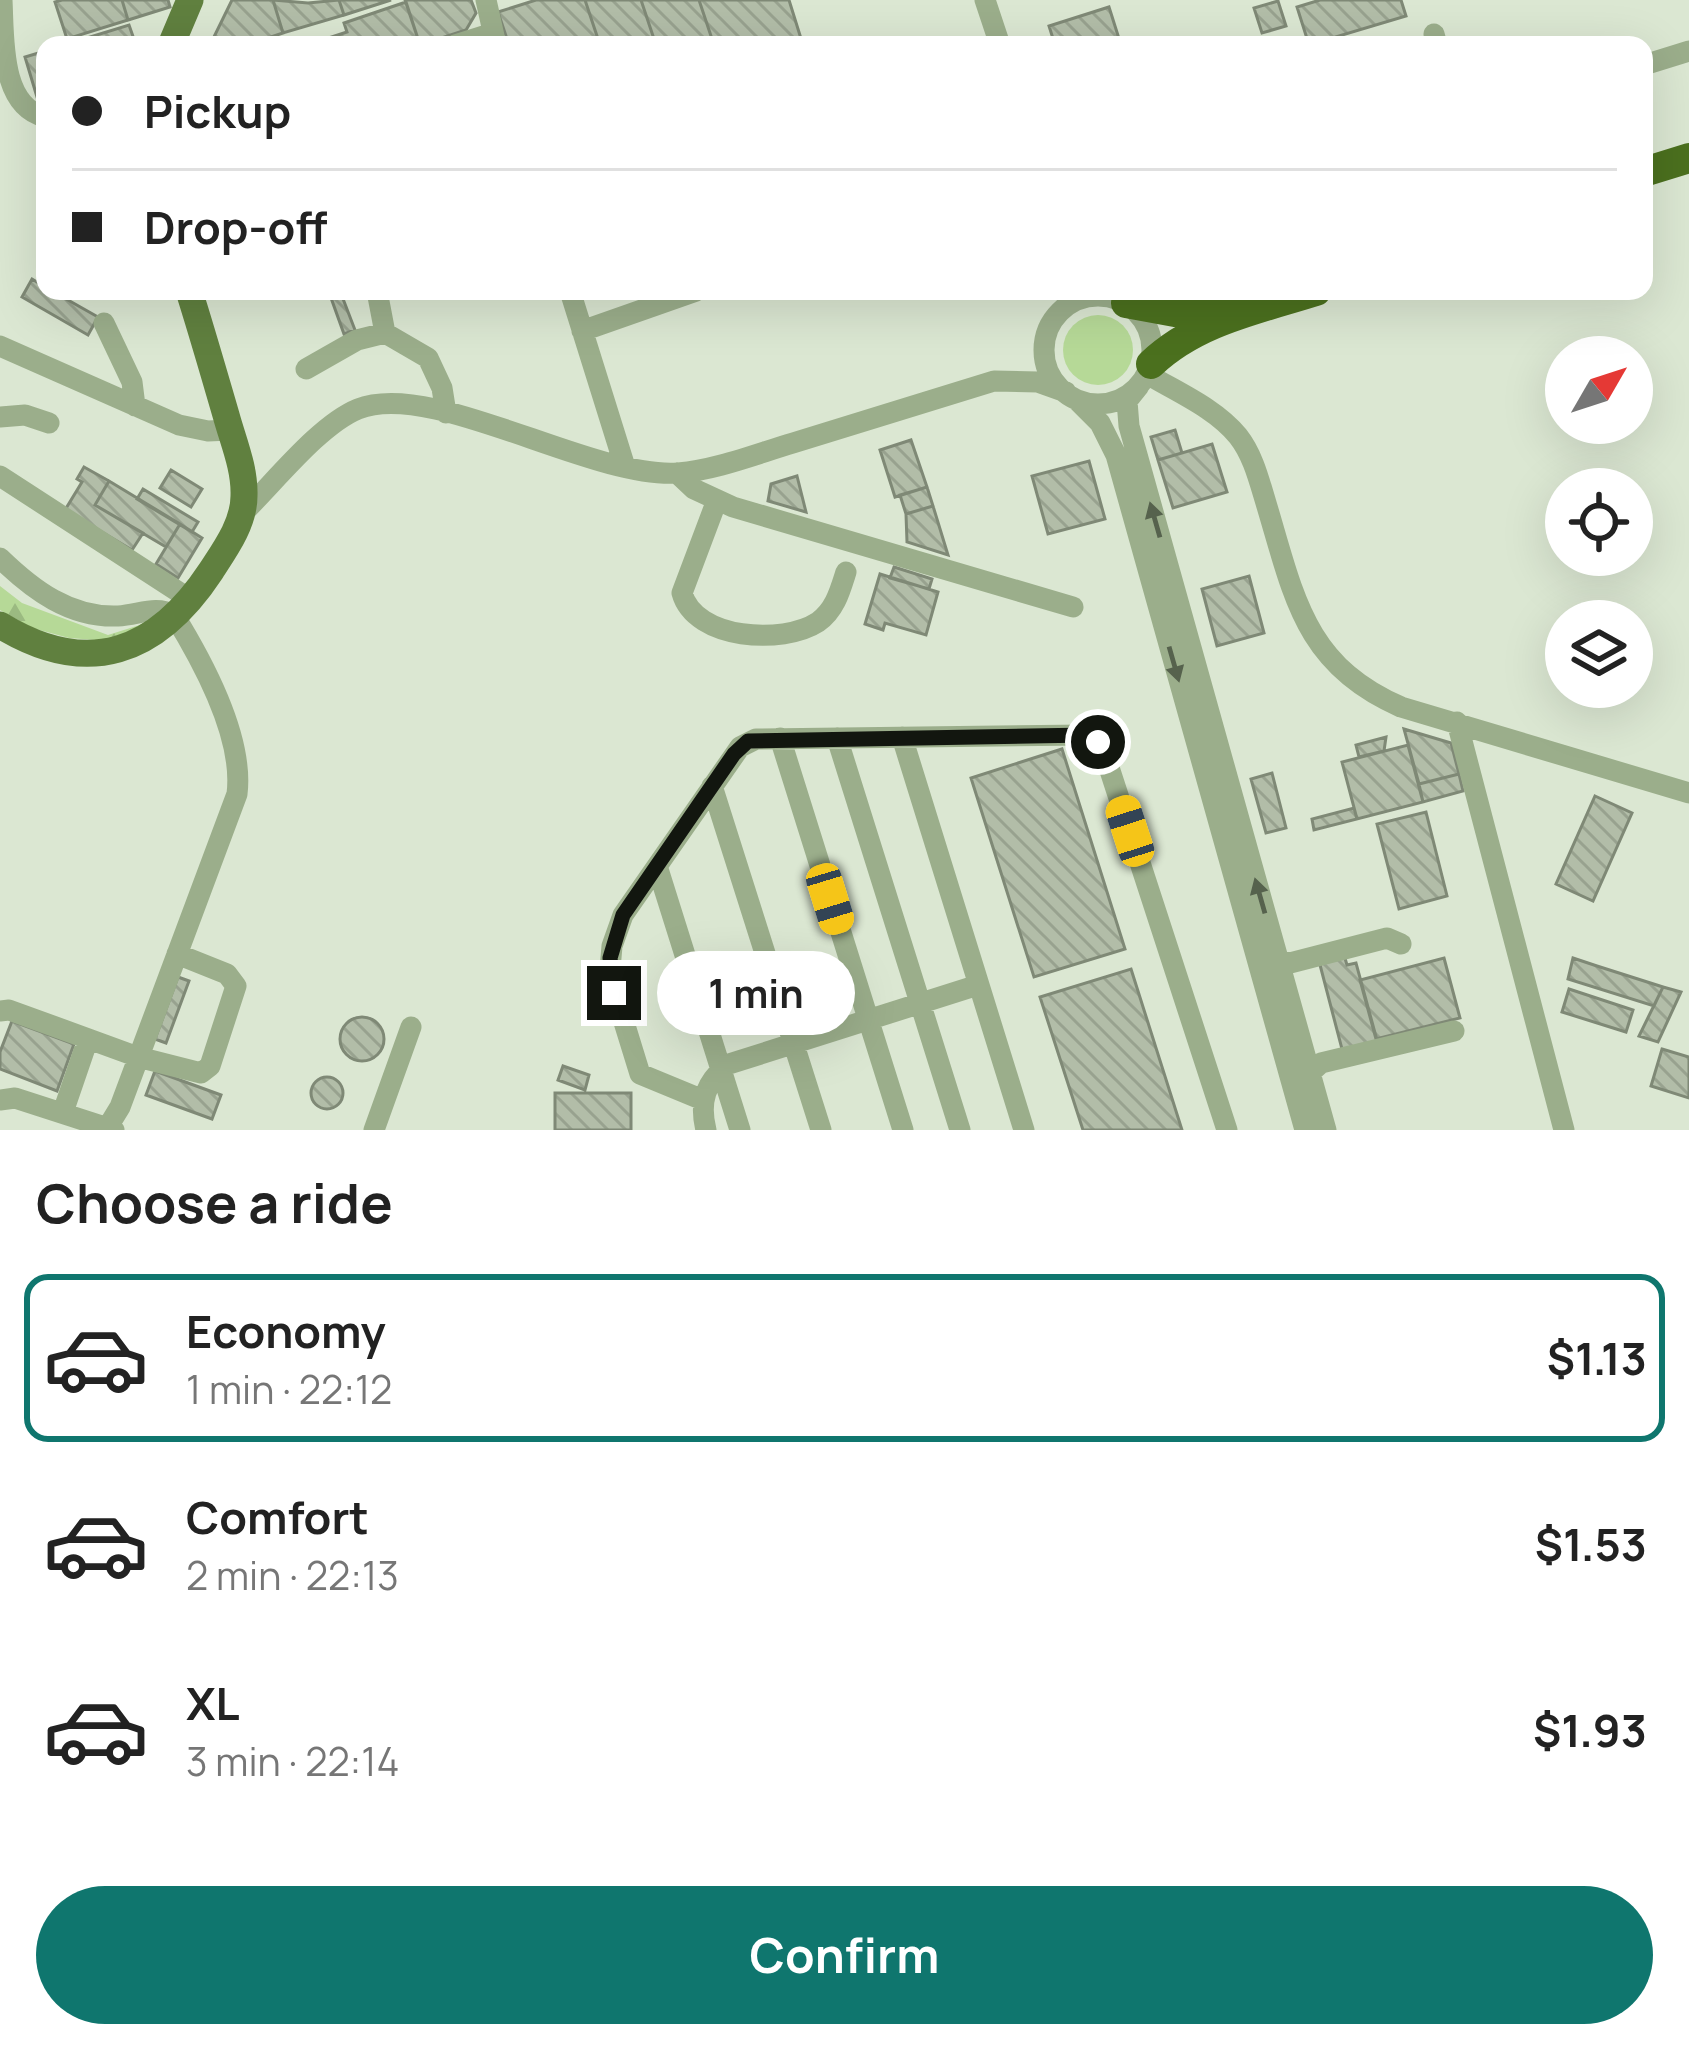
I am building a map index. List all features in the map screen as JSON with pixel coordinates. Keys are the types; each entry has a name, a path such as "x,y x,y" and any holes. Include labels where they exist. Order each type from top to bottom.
{"highway":[{"path":"1653,169 1689,158"},
{"path":"1653,188 1689,177"},
{"path":"1125,300 1175,312 1222,300"},
{"path":"1146,374 1185,336 1287,300"}],"main road":[{"path":"175,36 190,0"},
{"path":"0,625 45,646 100,652 148,638 183,608 243,513 243,477 193,300"}],"street":[{"path":"2,0 4,62 19,102 36,115"},
{"path":"486,0 494,36"},
{"path":"985,0 997,36"},
{"path":"1653,62 1689,51"},
{"path":"378,300 385,333"},
{"path":"573,300 625,467"},
{"path":"582,331 670,300"},
{"path":"1010,379 1045,341 1058,300"},
{"path":"1055,317 1078,300"},
{"path":"1116,300 1149,329 1146,374 1127,401 1129,426 1325,1130"},
{"path":"104,323 132,382 136,406"},
{"path":"306,369 357,340 385,333 428,358 446,412"},
{"path":"1045,341 1048,370 1100,423 1116,455 1306,1130"},
{"path":"7,346 192,429 230,430"},
{"path":"243,513 321,436 358,409 379,404 446,412 625,467 677,473 1010,379 1111,402 1146,374"},
{"path":"1146,374 1209,411 1244,445 1300,615 1324,653 1357,684 1379,698 1689,794"},
{"path":"0,417 25,415 49,423"},
{"path":"677,473 694,489 717,500 1073,607"},
{"path":"0,476 183,608 238,760 237,794 120,1107 93,1125"},
{"path":"717,500 682,593 690,609 719,629 734,634 792,632 814,625 832,607 846,572"},
{"path":"0,558 41,593 65,606 105,616 183,608"},
{"path":"1457,722 1564,1130"},
{"path":"703,1100 640,1075 614,993 610,958 618,926 734,754 748,741 780,739 1087,735 1102,746 1227,1130"},
{"path":"902,737 1024,1130"},
{"path":"837,738 960,1130"},
{"path":"780,739 903,1130"},
{"path":"712,786 821,1130"},
{"path":"657,866 740,1130"},
{"path":"1278,959 1290,963 1388,938 1401,944"},
{"path":"0,1011 195,1074 210,1066 236,986 227,974 177,954"},
{"path":"706,1130 703,1100 721,1070 978,985"},
{"path":"374,1130 411,1028"},
{"path":"1310,1073 1321,1064 1454,1031"},
{"path":"88,1039 93,1125"},
{"path":"0,1100 15,1098 93,1125"}],"green space":[{"path":"1098,315 1123,325 1133,350 1123,375 1098,385 1073,375 1063,350 1073,325"},
{"path":"0,586 22,603 108,635 143,624 110,641 69,638 32,628 0,610"}],"building":[{"path":"122,0 128,20 66,36 55,2"},
{"path":"122,0 168,0 170,7 128,20"},
{"path":"232,0 273,0 283,33 214,36"},
{"path":"273,0 339,0 344,15 283,33"},
{"path":"339,0 391,0 344,15"},
{"path":"405,0 471,0 476,13 466,30 448,36 417,36"},
{"path":"536,0 585,0 597,36 506,36 498,12"},
{"path":"585,0 641,0 653,36 597,36"},
{"path":"641,0 699,0 711,36 653,36"},
{"path":"699,0 789,0 800,36 711,36"},
{"path":"1320,0 1401,0 1406,16 1339,36 1306,36 1297,7"},
{"path":"1278,1 1286,26 1262,33 1254,8"},
{"path":"406,2 417,36 335,36 347,32 344,23"},
{"path":"1109,7 1118,36 1052,36 1049,26"},
{"path":"129,25 133,36 93,36"},
{"path":"36,54 36,94 25,57"},
{"path":"32,279 36,300 68,300 98,317 88,335 22,297"},
{"path":"332,300 343,300 355,330 344,334"},
{"path":"1175,430 1182,453 1158,460 1151,437"},
{"path":"911,440 927,487 895,497 880,450"},
{"path":"1212,444 1227,492 1173,508 1158,460"},
{"path":"1089,461 1105,519 1048,534 1032,476"},
{"path":"84,467 109,481 95,505 143,533 132,550 65,510 82,482 77,479"},
{"path":"171,470 202,489 191,507 160,488"},
{"path":"797,476 806,512 768,501 771,484"},
{"path":"109,481 180,524 166,547 95,505"},
{"path":"927,487 933,506 906,514 900,495"},
{"path":"143,489 198,522 192,532 137,499"},
{"path":"933,506 948,555 907,542 906,514"},
{"path":"180,524 202,538 178,578 156,564"},
{"path":"894,567 932,579 929,589 890,578"},
{"path":"880,574 938,592 926,635 885,623 883,630 865,624"},
{"path":"1249,576 1264,633 1217,646 1202,589"},
{"path":"1404,729 1451,743 1459,774 1419,784"},
{"path":"1386,737 1384,751 1359,757 1356,745"},
{"path":"1408,745 1423,802 1357,819 1342,762"},
{"path":"1062,749 1125,949 1034,977 971,778"},
{"path":"1272,773 1286,828 1266,833 1251,779"},
{"path":"1459,774 1463,791 1423,802 1419,784"},
{"path":"1595,796 1632,813 1593,901 1556,884"},
{"path":"1354,808 1357,819 1314,830 1312,819"},
{"path":"1426,812 1447,896 1399,909 1377,824"},
{"path":"1344,955 1347,965 1356,963 1378,1044 1343,1053 1319,961"},
{"path":"1444,958 1460,1018 1376,1039 1360,980"},
{"path":"1573,958 1663,987 1654,1006 1568,979"},
{"path":"1131,969 1182,1130 1083,1130 1040,997"},
{"path":"178,977 189,981 166,1043 155,1039"},
{"path":"1663,987 1681,992 1658,1042 1639,1036"},
{"path":"1569,989 1633,1010 1626,1032 1562,1012"},
{"path":"362,1017 377,1024 384,1039 377,1054 362,1061 347,1054 340,1039 347,1024"},
{"path":"12,1021 74,1044 57,1091 0,1069 0,1052"},
{"path":"1662,1049 1689,1057 1689,1098 1651,1086"},
{"path":"563,1066 589,1075 585,1090 558,1080"},
{"path":"155,1071 221,1095 212,1119 146,1095"},
{"path":"327,1077 338,1082 343,1093 338,1104 327,1109 316,1104 311,1093 316,1082"},
{"path":"555,1093 631,1093 631,1130 555,1130"}],"route":[{"path":"614,993 610,958 623,915 734,754 748,741 1087,735 1098,742"}]}
